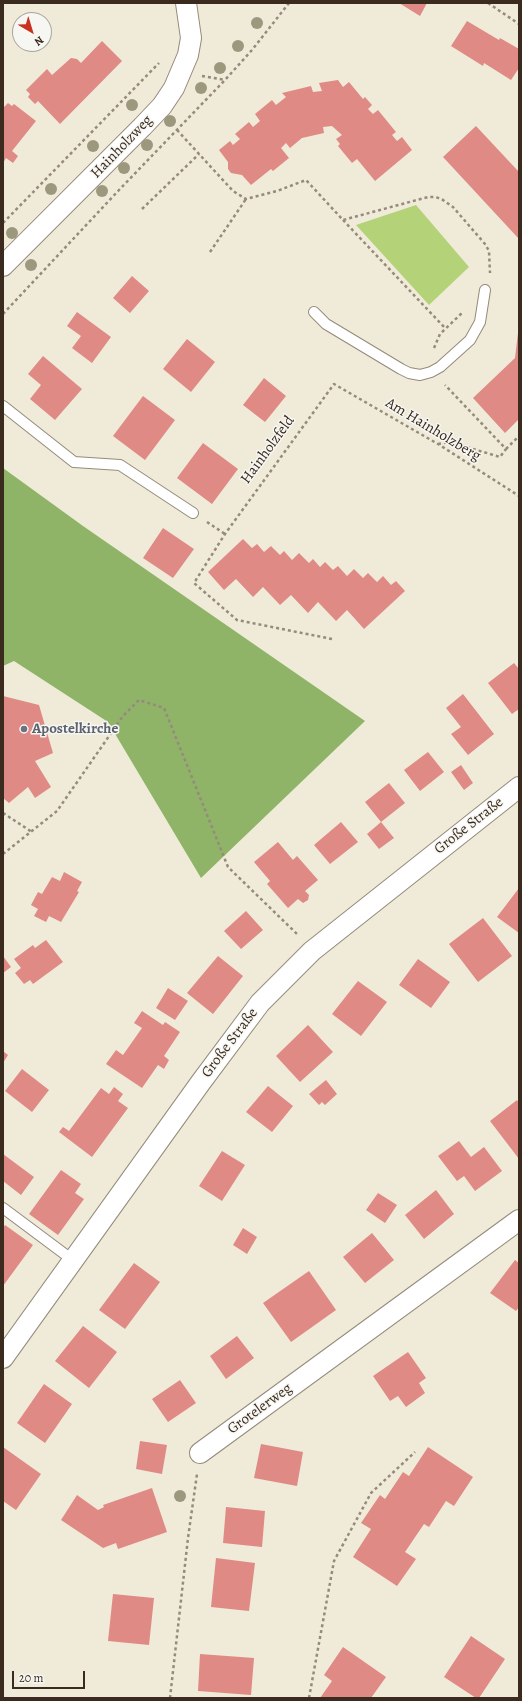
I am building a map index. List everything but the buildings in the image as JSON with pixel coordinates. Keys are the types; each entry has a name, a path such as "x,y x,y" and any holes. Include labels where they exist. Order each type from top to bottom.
{"street":[{"name":"Hainholzweg","path":"3,266 162,106 184,68 188,56 191,38 186,3"},
{"name":"Große Straße","path":"3,1358 260,1003 312,951 519,786"},
{"name":"Grotelerweg","path":"200,1453 519,1220"}],"lane":[{"path":"314,312 326,324 409,373 420,375 434,370 448,360 470,340 482,314 486,290"},
{"path":"3,406 74,462 120,465 193,513"},
{"path":"3,1208 74,1261"}],"path":[{"path":"3,314 234,70 289,3"},
{"path":"488,3 519,24"},
{"path":"3,223 164,57 191,38"},
{"path":"176,130 233,191 246,199"},
{"path":"142,209 199,154"},
{"path":"210,252 246,199 283,189 306,180 445,328"},
{"path":"343,220 436,197 453,207 469,224 489,250 490,273 486,290 481,297 440,334 434,348 432,360 434,370 441,381 506,449"},
{"name":"Am Hainholzberg","path":"334,384 438,444 519,496"},
{"name":"Hainholzfeld","path":"332,639 237,620 194,583 224,534 334,384"},
{"path":"438,444 450,442 500,457 519,436"},
{"path":"3,854 57,811 122,716 139,700 164,708 228,867 312,951"},
{"path":"3,813 32,832"},
{"path":"310,1698 334,1561 371,1493 415,1452"},
{"path":"170,1698 188,1538 200,1453"}],"green space":[{"path":"416,205 469,267 429,305 356,225"},
{"path":"3,468 83,526 365,721 201,878 108,722 14,661 3,666"}],"place":[{"name":"Apostelkirche","path":"24,729"}]}
